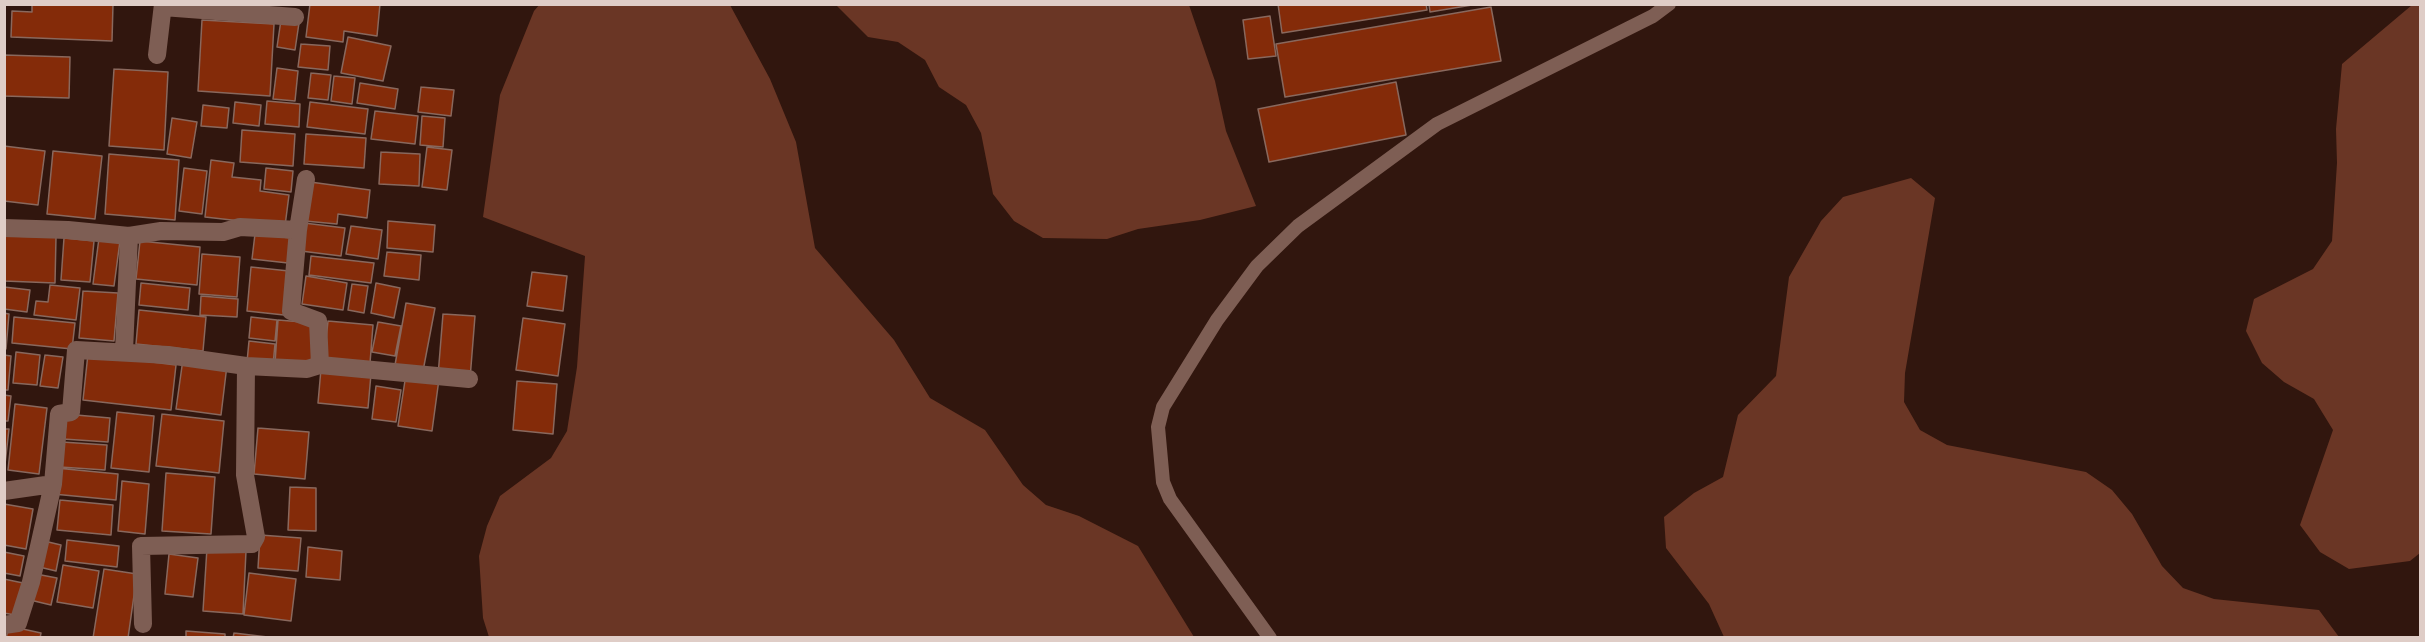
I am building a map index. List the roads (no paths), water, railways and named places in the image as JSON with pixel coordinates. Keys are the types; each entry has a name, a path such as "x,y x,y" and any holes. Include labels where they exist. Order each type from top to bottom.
{"street":[{"path":"157,55 163,6 295,17"},
{"path":"306,179 298,231 291,311 318,321 320,365"},
{"path":"4,228 68,230 129,236 161,231 223,232 240,227 298,231"},
{"path":"124,351 129,236"},
{"path":"4,625 18,623 31,582 53,484 59,414 71,412 76,367 74,352 80,349 124,351 206,359 246,366 307,369 320,365 469,379"},
{"path":"143,624 141,546 252,544 256,537 245,475 246,366"},
{"path":"4,491 53,484"}],"lane":[{"path":"1270,638 1170,499 1162,482 1158,428 1163,407 1216,320 1257,266 1298,226 1437,124 1653,16 1669,4"}]}
